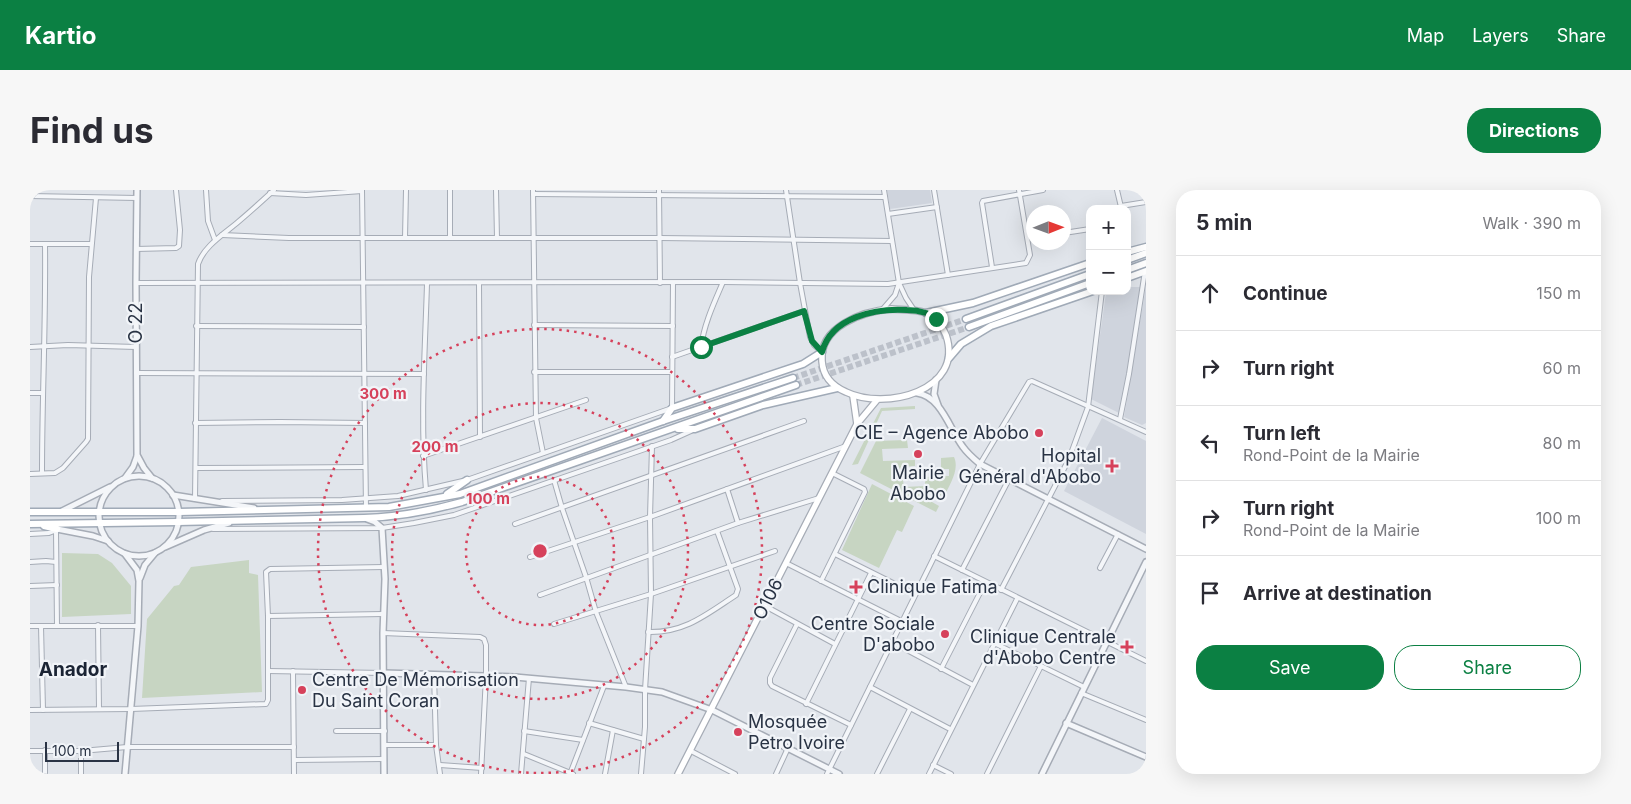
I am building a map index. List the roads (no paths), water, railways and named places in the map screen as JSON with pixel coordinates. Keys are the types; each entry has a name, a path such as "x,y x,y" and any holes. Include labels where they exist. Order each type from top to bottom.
{"main road":[{"path":"1131,251 1146,247"},
{"path":"1131,259 1146,253"},
{"path":"1131,269 1146,263"},
{"path":"926,313 972,303 1086,264"},
{"path":"1131,276 1145,271"},
{"path":"966,318 1086,275"},
{"path":"969,327 1086,284"},
{"path":"949,358 949,347 944,331 936,319 926,313 915,310 881,310 856,317 844,324 827,340 822,352 822,366 829,381 853,396 877,400 917,393 936,379 946,366 949,358 961,344 991,326 1086,293"},
{"path":"663,421 672,408 803,364 822,352"},
{"path":"30,512 179,512 389,507 460,494 663,421 793,378"},
{"path":"32,524 364,518 428,511 462,502 796,385"},
{"path":"674,429 695,429 763,405 838,388"},
{"path":"853,396 857,424"},
{"name":"O106","path":"678,774 857,424 877,400"},
{"path":"442,497 467,480"},
{"path":"32,524 56,530"}],"street":[{"name":"O 22","path":"137,190 137,455"},
{"path":"136,249 176,248 179,246 180,230 176,190"},
{"path":"206,190 209,226 215,240"},
{"path":"195,498 196,271 199,258 215,240 272,192 306,194 362,190 366,508"},
{"path":"405,238 406,190"},
{"path":"450,190 450,237"},
{"path":"496,190 497,238"},
{"path":"659,190 660,283"},
{"path":"884,190 899,283 906,298 915,310"},
{"path":"934,190 948,275"},
{"path":"992,267 982,203 985,199 1019,192 1043,190"},
{"path":"1117,190 1120,205"},
{"path":"543,453 536,418 534,372 533,192 659,196 787,193 885,197"},
{"path":"1019,192 1026,228"},
{"path":"787,193 804,311 812,341 822,352"},
{"path":"30,196 137,198"},
{"path":"30,474 54,473 63,468 88,439 89,277 96,198"},
{"path":"1131,206 1146,202"},
{"path":"888,214 937,207"},
{"path":"1071,232 1086,230"},
{"path":"222,235 289,238 660,238 892,241"},
{"path":"30,244 92,244"},
{"path":"42,474 45,244"},
{"path":"136,283 479,284 533,282 723,282 850,285 899,283 1026,263 1030,255 1029,250"},
{"path":"1120,420 1145,271"},
{"path":"701,347 703,333 723,282"},
{"path":"212,501 366,499 398,496 467,480 672,408 673,283"},
{"path":"881,310 895,294 899,283"},
{"path":"426,490 423,456 427,284"},
{"path":"479,284 480,437"},
{"path":"1001,590 1069,459 1088,406 1102,295"},
{"path":"672,357 804,311"},
{"path":"534,325 673,326"},
{"path":"196,326 364,327"},
{"path":"30,346 136,347"},
{"path":"534,372 672,372"},
{"path":"136,373 424,374"},
{"path":"936,379 934,394 939,409"},
{"path":"829,772 901,621 980,464 1030,381 1146,432"},
{"path":"30,393 42,393"},
{"path":"917,393 927,395 939,409 964,448 980,464 1146,549"},
{"path":"423,456 586,400"},
{"path":"515,524 804,421"},
{"path":"195,423 365,423"},
{"path":"204,530 382,528 454,515 652,446 695,429"},
{"path":"640,774 646,714 645,690 651,594 650,516 652,446"},
{"path":"530,557 846,446"},
{"path":"137,455 152,478"},
{"path":"125,478 133,467 137,455"},
{"path":"196,468 365,467"},
{"path":"821,581 865,490 832,473"},
{"path":"60,512 125,478 138,475 152,478 161,482 173,495 179,512 173,537 162,548"},
{"path":"962,570 1009,479"},
{"path":"554,480 596,612 626,687"},
{"path":"112,485 106,493 99,512 99,522 108,540 125,553 141,556 156,552"},
{"path":"727,489 738,523"},
{"path":"173,495 257,509"},
{"path":"540,594 738,523 819,498"},
{"path":"364,518 375,522 382,528 384,566 384,774"},
{"path":"139,580 145,565 162,548 204,530 237,521"},
{"path":"30,534 45,534 56,530 108,540"},
{"path":"56,530 57,626"},
{"path":"648,632 681,628 696,622 736,595 738,589 716,531"},
{"path":"1100,568 1118,534"},
{"path":"554,624 651,594 775,551"},
{"path":"125,553 137,570 139,580 138,626 125,774"},
{"path":"835,554 871,574 915,594"},
{"path":"934,556 1017,599 1146,661"},
{"path":"30,562 56,562"},
{"path":"1043,774 1066,723 1146,562"},
{"path":"786,563 901,621"},
{"path":"30,710 131,709 266,704 268,700 268,570 384,566"},
{"path":"806,704 871,574"},
{"path":"942,669 985,583"},
{"path":"30,586 57,585"},
{"path":"929,774 1017,599"},
{"path":"764,606 836,644"},
{"path":"268,616 384,614"},
{"path":"797,624 770,678 770,683 772,686 806,704 851,725"},
{"path":"98,625 99,709"},
{"path":"30,626 138,626"},
{"path":"41,626 43,710"},
{"path":"383,633 480,637 484,639 486,645 486,676 481,774"},
{"path":"892,642 973,685"},
{"path":"994,643 1084,687"},
{"path":"987,774 1041,666"},
{"path":"268,671 529,678 626,687 671,694 712,710 788,748 829,772 839,774"},
{"path":"293,671 294,774"},
{"path":"434,674 436,744 440,774"},
{"path":"521,774 529,678"},
{"path":"524,754 571,774 604,686"},
{"path":"870,687 950,729"},
{"path":"1081,693 1146,720"},
{"path":"878,774 910,709"},
{"path":"589,723 644,739"},
{"path":"1066,723 1146,757"},
{"path":"605,774 613,730"},
{"path":"336,731 385,731"},
{"path":"524,731 583,740"},
{"path":"384,745 436,744"},
{"path":"30,751 81,751 127,747 294,747"},
{"path":"776,774 788,748"},
{"path":"44,774 45,750"},
{"path":"81,751 81,774"},
{"path":"691,751 735,774"},
{"path":"294,760 384,759"},
{"path":"440,765 482,768"},
{"path":"933,765 951,774"}],"tunnel":[{"path":"793,378 966,319"},
{"path":"796,385 969,327"}],"place":[{"name":"CIE – Agence Abobo","path":"1039,433"},
{"name":"Mairie Abobo","path":"918,454"},
{"name":"Hopital Général d'Abobo","path":"1112,466"},
{"name":"Clinique Fatima","path":"856,587"},
{"name":"Centre Sociale D'abobo","path":"945,634"},
{"name":"Clinique Centrale d'Abobo Centre","path":"1127,647"},
{"name":"Centre De Mémorisation Du Saint Coran","path":"302,690"},
{"name":"Mosquée Petro Ivoire","path":"738,732"}],"district":[{"name":"Anador","path":"73,669"}]}
